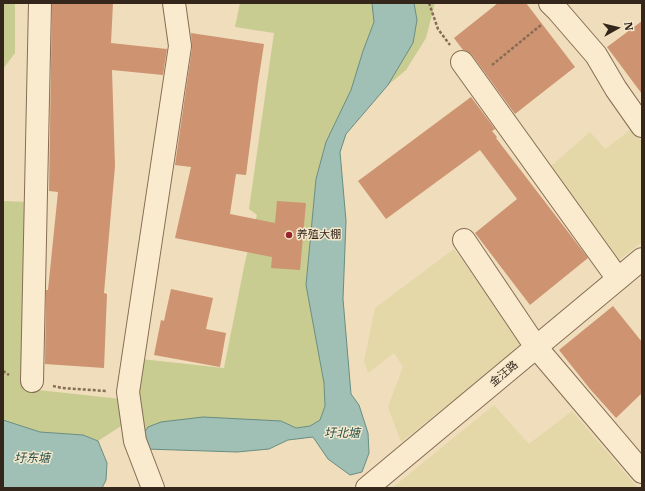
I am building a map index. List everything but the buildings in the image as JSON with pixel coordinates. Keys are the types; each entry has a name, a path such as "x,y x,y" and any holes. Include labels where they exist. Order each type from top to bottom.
{"street":[{"path":"32,381 40,3"},
{"path":"153,488 135,441 128,392 180,46 174,3"},
{"path":"554,7 596,55 616,89 642,126"},
{"path":"468,71 618,279"},
{"path":"464,240 536,347 642,472"},
{"name":"金汪路","path":"367,488 642,259"}],"path":[{"path":"429,3 438,29 468,71 554,7"},
{"path":"3,371 12,376 62,388 128,392"}],"shaded area":[{"path":"632,129 642,141 642,242 618,261 550,167 590,132 605,149"},
{"path":"454,249 524,345 401,442 388,407 403,367 394,353 368,373 364,361 375,308"},
{"path":"494,405 529,444 572,411 638,488 392,488"}],"green space":[{"path":"3,3 15,3 15,53 3,69"},
{"path":"240,3 372,3 373,6 374,22 351,90 326,142 316,179 306,285 324,383 325,406 320,420 310,426 296,428 281,421 142,436 136,396 141,359 224,368 245,262 257,215 249,209 274,33 235,27"},
{"path":"414,3 435,3 426,38 406,70 388,85 413,43 417,20"},
{"path":"3,201 28,202 29,389 121,399 121,426 98,441 83,435 40,432 3,420"}],"water":[{"name":"圩北塘","path":"372,3 414,3 417,20 413,43 388,85 346,134 340,152 346,221 343,299 351,394 359,405 368,433 369,453 362,472 350,475 328,459 313,437 288,440 269,449 237,452 146,449 142,436 148,427 161,422 203,417 281,421 296,428 310,426 320,420 325,406 324,383 306,285 316,179 326,142 351,90 374,22"},
{"name":"圩东塘","path":"3,420 40,432 83,435 98,441 107,463 106,480 102,488 3,488"}],"place":[{"name":"养殖大棚","path":"289,235"}]}
